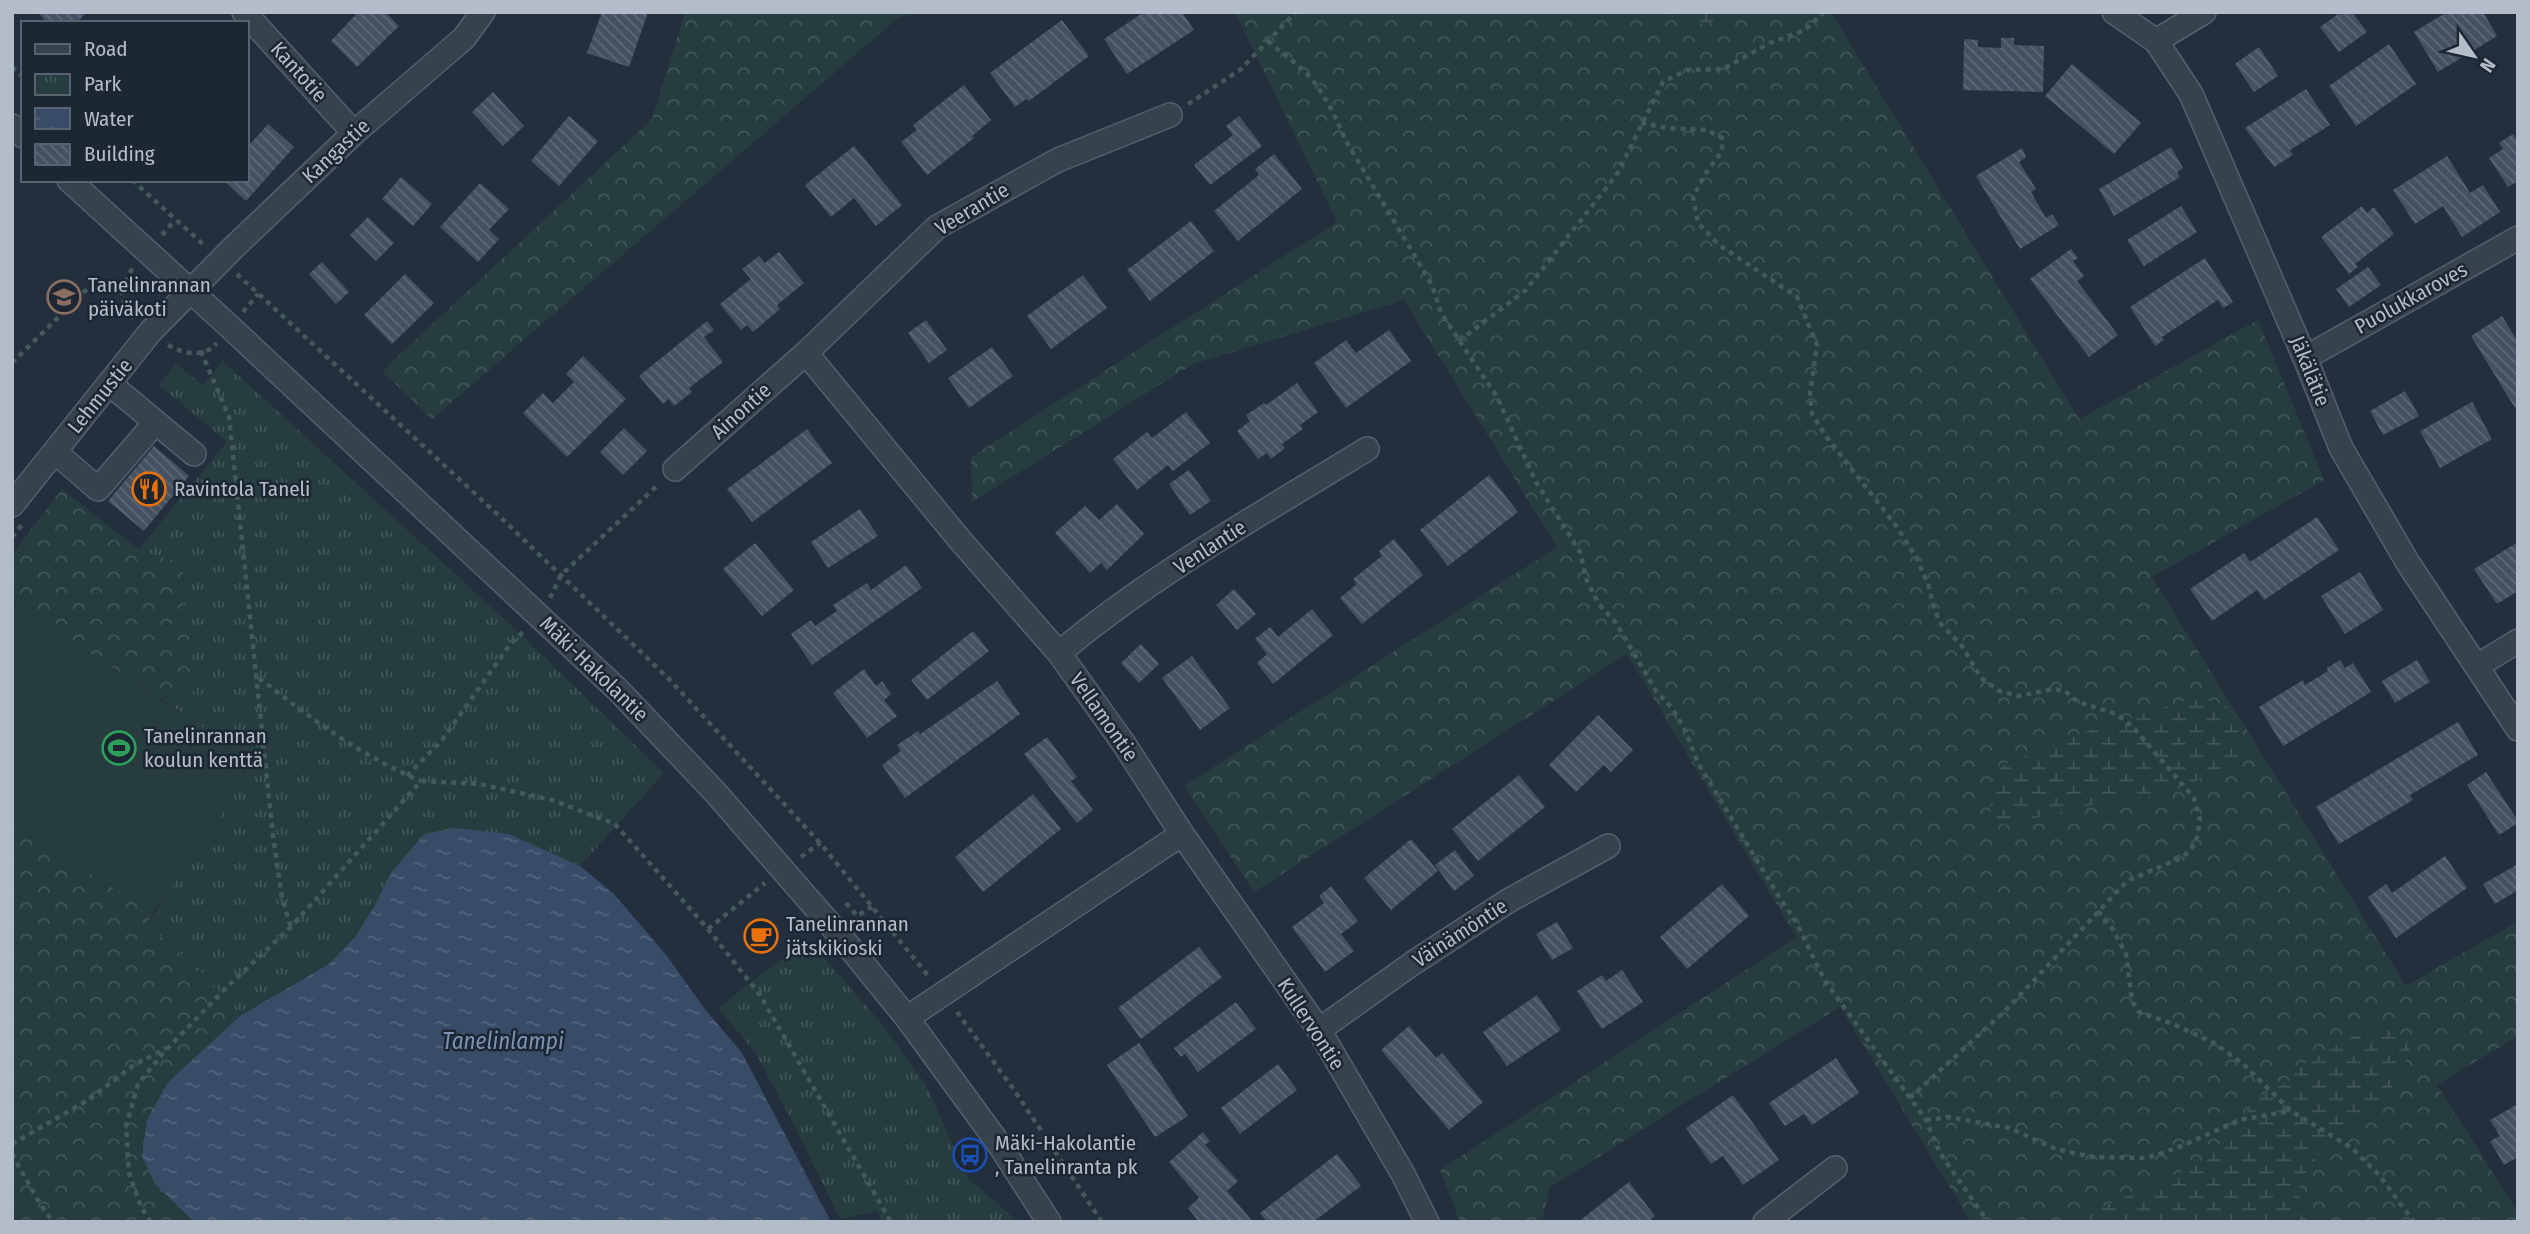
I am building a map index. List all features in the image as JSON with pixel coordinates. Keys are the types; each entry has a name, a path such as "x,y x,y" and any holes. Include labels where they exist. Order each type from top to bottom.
{"street":[{"name":"Kantotie","path":"244,12 354,133"},
{"name":"Kangastie","path":"191,291 354,133 464,38 483,12"},
{"name":"Jäkälätie","path":"2114,12 2157,41 2191,94 2341,448 2408,564 2518,729"},
{"path":"2157,41 2204,12"},
{"name":"Veerantie","path":"806,352 937,227 1058,160 1170,115"},
{"name":"Mäki-Hakolantie","path":"71,182 541,617 618,690 715,792 842,938 906,1018 999,1144 1049,1222"},
{"name":"Puolukkaroves","path":"2305,358 2518,238"},
{"name":"Lehmustie","path":"12,505 111,385 151,331 191,291"},
{"name":"Ainontie","path":"675,469 806,352"},
{"name":"Vellamontie","path":"806,352 960,540 1059,653 1124,744 1182,834"},
{"path":"111,385 194,454"},
{"path":"55,452 98,489 155,423"},
{"name":"Venlantie","path":"1059,653 1098,620 1225,536 1367,449"},
{"path":"2477,666 2518,641"},
{"path":"906,1018 1182,834"},
{"name":"Kullervontie","path":"1182,834 1319,1030 1403,1174 1427,1222"},
{"name":"Väinämöntie","path":"1319,1030 1413,963 1508,901 1608,846"},
{"path":"1765,1222 1835,1168"}],"path":[{"path":"1170,115 1240,70 1296,12"},
{"path":"1460,341 1526,290 1617,174 1663,82 1687,69 1723,69 1770,43 1805,30 1824,12"},
{"path":"1268,41 1302,69 1318,88 1346,141 1432,285 1441,313 1497,397 1536,482 1580,552 1587,581 1598,603 1616,623 1656,691 1672,708 1685,730 1698,764 1796,920 1825,981 1926,1120 1940,1153 1988,1222"},
{"path":"1642,123 1668,128 1707,130 1722,138 1722,151 1693,197 1698,223 1719,244 1797,297 1817,345 1810,393 1812,414 1825,435 1897,527 1924,575 1941,624 1962,646 1981,678 1999,691 2018,696 2054,689 2065,691 2078,702 2116,714 2132,726 2193,798 2200,820 2196,843 2183,857 2127,880 2007,1009 1910,1098"},
{"path":"12,363 90,286 121,290 134,264 176,220"},
{"path":"201,351 229,417 275,848 282,898 291,927"},
{"path":"407,776 442,740 511,643 541,617 561,575 675,469"},
{"path":"258,678 334,736 421,782 480,784 552,800 615,824 708,929 760,995 891,1222"},
{"path":"151,1222 141,1207 129,1173 125,1126 138,1084 169,1046 291,927 421,782"},
{"path":"846,903 857,916 872,907"},
{"path":"2098,911 2112,928 2126,954 2132,1001 2139,1012 2216,1044 2243,1064 2291,1111 2352,1148 2379,1175 2414,1222"},
{"path":"12,1144 88,1100 134,1065 169,1046"},
{"path":"1926,1120 1948,1117 2009,1128 2056,1149 2092,1157 2147,1158 2182,1146 2239,1120 2291,1111"},
{"path":"12,1154 53,1222"}],"green space":[{"path":"685,12 920,12 898,18 432,419 382,371 652,119"},
{"path":"1235,12 1831,12 2079,419 2258,320 2324,480 2152,577 2406,986 2518,921 2518,1036 2437,1085 2518,1212 2518,1222 1971,1222 1840,1007 1550,1187 1542,1222 1460,1222 1440,1170 1796,937 1627,654 1254,892 1184,786 1557,547 1404,300 1193,364 972,502 971,457 1337,222"},
{"path":"1667,12 1735,12 1700,24 1684,21"},
{"path":"223,361 512,626 664,773 580,866 509,834 374,907 355,937 329,964 240,1016 207,977 147,924 223,812 235,786 234,760 216,736 166,702 194,691 182,563 138,550 227,442 159,385 176,363 203,386"},
{"path":"62,489 138,549 182,563 194,691 166,702 12,602 12,554"},
{"name":"Tanelinrannan koulun kenttä","path":"16,604 216,736 231,759 235,771 235,785 223,812 153,913 12,824 12,610"},
{"path":"2193,698 2222,703 2241,721 2244,740 2236,761 2172,792 2112,800 2005,825 1991,814 1988,791 1995,772 2010,761 2043,751 2076,735"},
{"path":"12,824 153,913 147,924 207,977 240,1016 168,1082 155,1184 194,1222 12,1222"},
{"path":"807,939 882,1024 926,1085 967,1177 1018,1222 881,1222 878,1211 840,1219 755,1052 718,1008"},
{"path":"2372,1026 2396,1031 2412,1044 2398,1080 2367,1117 2321,1151 2299,1184 2302,1222 2069,1222 2207,1160 2260,1096 2291,1080 2299,1066"}],"water":[{"name":"Tanelinlampi","path":"455,828 509,834 580,866 614,894 667,956 704,1008 742,1053 831,1222 194,1222 155,1184 142,1156 147,1120 168,1082 240,1016 329,964 355,937 391,873 424,834"}],"building":[{"path":"37,12 87,12 78,21 46,21"},
{"path":"358,12 385,12 399,26 357,67 331,41"},
{"path":"602,12 648,12 629,67 587,53"},
{"path":"1144,12 1182,12 1194,30 1127,74 1104,39"},
{"path":"2341,12 2352,12 2367,32 2339,52 2320,27"},
{"path":"2447,12 2483,12 2497,36 2438,72 2414,32"},
{"path":"1062,20 1089,56 1029,101 1026,99 1015,107 990,73"},
{"path":"2001,38 2014,38 2014,45 2044,46 2043,92 1963,90 1964,39 1978,40 1978,47 2001,48"},
{"path":"2389,44 2416,84 2356,126 2329,86"},
{"path":"2259,47 2278,76 2254,92 2235,64"},
{"path":"2072,64 2141,123 2114,154 2045,96"},
{"path":"964,85 991,120 972,136 974,138 927,175 901,142 917,130 913,125"},
{"path":"2306,89 2330,125 2290,150 2293,155 2274,167 2245,128"},
{"path":"493,92 524,126 503,146 472,112"},
{"path":"569,116 598,141 559,186 531,161"},
{"path":"1239,116 1262,146 1210,185 1194,165 1233,135 1226,126"},
{"path":"268,124 294,147 246,201 225,182 248,182 248,140 251,143"},
{"path":"2513,134 2518,141 2518,181 2508,187 2489,158 2503,149 2499,143"},
{"path":"854,146 902,205 876,226 854,198 831,217 805,185"},
{"path":"2171,147 2183,168 2177,172 2180,177 2114,216 2099,189"},
{"path":"2022,148 2026,157 2019,162 2036,189 2031,192 2046,218 2052,214 2059,225 2020,249 1976,176"},
{"path":"1274,154 1302,189 1238,241 1214,211 1259,175 1255,169"},
{"path":"2447,156 2470,193 2483,185 2500,212 2462,237 2443,206 2415,224 2393,190"},
{"path":"401,177 432,204 413,226 382,199"},
{"path":"480,183 509,209 489,230 499,239 478,262 440,227"},
{"path":"2181,206 2197,232 2144,266 2127,240"},
{"path":"2362,206 2367,213 2374,207 2394,234 2355,264 2358,267 2349,274 2321,237"},
{"path":"368,217 394,243 376,261 350,235"},
{"path":"1191,221 1214,251 1150,301 1127,270"},
{"path":"2071,249 2078,258 2073,261 2084,276 2077,281 2118,335 2089,357 2030,279"},
{"path":"779,252 804,283 777,305 780,309 753,332 747,325 741,330 720,304 751,279 742,269 759,256 765,263"},
{"path":"2205,258 2233,302 2223,308 2218,300 2162,337 2164,340 2155,346 2130,307"},
{"path":"322,262 349,292 336,304 309,274"},
{"path":"2368,267 2381,285 2349,307 2336,289"},
{"path":"405,274 434,303 392,344 364,315"},
{"path":"1083,275 1107,308 1051,349 1027,316"},
{"path":"2502,316 2518,342 2518,413 2471,336"},
{"path":"926,320 947,350 929,363 908,333"},
{"path":"707,321 714,330 704,337 723,362 689,388 692,392 674,406 669,399 663,404 639,376"},
{"path":"1389,330 1411,361 1346,408 1314,363 1346,340 1356,353"},
{"path":"992,347 1013,376 969,408 948,378"},
{"path":"583,356 626,399 567,457 523,413 543,393 553,403 574,382 566,374"},
{"path":"1297,383 1318,412 1300,425 1303,429 1282,444 1285,448 1271,459 1267,453 1258,459 1237,431 1250,421 1246,415 1264,403 1266,405"},
{"path":"2405,391 2419,416 2383,435 2370,411"},
{"path":"2472,402 2492,439 2440,468 2420,431"},
{"path":"1186,412 1210,443 1173,471 1168,465 1137,490 1113,459 1147,432 1152,438"},
{"path":"624,428 647,451 623,475 600,452"},
{"path":"807,429 832,463 752,522 727,489"},
{"name":"Ravintola Taneli","path":"154,446 189,476 144,531 108,501"},
{"path":"1189,470 1211,501 1190,515 1169,484"},
{"path":"1489,475 1518,512 1448,566 1420,530"},
{"path":"1117,504 1144,534 1107,570 1101,563 1090,573 1055,533 1085,506 1099,520"},
{"path":"860,509 878,536 828,568 811,542"},
{"path":"2317,517 2339,550 2264,600 2257,590 2212,621 2190,589 2244,553 2250,562"},
{"path":"1394,539 1423,575 1362,624 1340,598 1357,584 1353,579 1382,556 1379,551"},
{"path":"2518,542 2518,591 2497,604 2474,569"},
{"path":"755,543 794,590 762,616 723,569"},
{"path":"906,565 922,588 812,665 791,634 811,620 815,626 837,611 833,605 867,583 871,590"},
{"path":"2360,572 2383,610 2345,634 2321,596"},
{"path":"1234,589 1256,614 1237,630 1216,605"},
{"path":"1312,609 1333,635 1273,684 1257,663 1267,654 1255,639 1270,627 1278,637"},
{"path":"973,631 989,651 927,700 911,680"},
{"path":"1141,644 1159,664 1139,683 1121,663"},
{"path":"1192,656 1230,708 1200,730 1162,678"},
{"path":"2340,660 2345,668 2353,663 2371,692 2283,746 2259,707 2303,680 2305,685"},
{"path":"2417,660 2430,682 2395,703 2382,681"},
{"path":"864,669 876,686 882,681 891,694 884,700 897,716 867,738 833,693"},
{"path":"997,681 1020,714 905,798 882,765 901,751 897,745 918,731 920,734"},
{"path":"1598,715 1633,750 1611,772 1604,765 1576,792 1549,765"},
{"path":"2458,722 2478,755 2410,795 2413,800 2339,844 2316,807"},
{"path":"1047,737 1077,777 1071,781 1093,810 1077,823 1024,754"},
{"path":"2486,772 2518,821 2499,835 2467,785"},
{"path":"1519,775 1545,807 1478,861 1452,829"},
{"path":"1033,794 1061,829 983,892 955,857"},
{"path":"1411,839 1438,871 1391,910 1364,878"},
{"path":"1455,850 1474,876 1454,891 1435,865"},
{"path":"2445,856 2467,888 2396,938 2368,897 2386,884 2392,893"},
{"path":"2518,864 2518,890 2495,904 2483,884"},
{"path":"1722,884 1749,916 1687,969 1660,937"},
{"path":"1331,886 1358,921 1341,934 1354,951 1325,972 1292,927 1324,903 1319,896"},
{"path":"1557,922 1573,948 1552,960 1536,934"},
{"path":"1199,947 1222,977 1141,1039 1118,1008"},
{"path":"1622,970 1643,1002 1602,1029 1577,991 1602,975 1606,981"},
{"path":"1537,995 1561,1030 1507,1066 1483,1032"},
{"path":"1236,1002 1256,1029 1198,1072 1185,1054 1181,1057 1174,1048"},
{"path":"1409,1026 1436,1058 1442,1053 1483,1102 1449,1130 1381,1050"},
{"path":"1139,1043 1188,1116 1155,1137 1107,1065"},
{"path":"1836,1058 1859,1093 1812,1125 1804,1114 1785,1126 1769,1103"},
{"path":"1278,1064 1297,1090 1240,1134 1221,1108"},
{"path":"1733,1095 1779,1160 1743,1185 1723,1156 1711,1164 1686,1128"},
{"path":"2518,1104 2518,1157 2504,1165 2490,1141 2500,1136 2490,1120"},
{"path":"1203,1132 1210,1141 1205,1145 1238,1181 1227,1191 1253,1222 1199,1222 1188,1208 1199,1198 1169,1162"},
{"path":"1337,1154 1361,1186 1313,1222 1267,1222 1260,1213"},
{"path":"1629,1182 1655,1216 1648,1222 1578,1222"}],"place":[{"name":"Tanelinrannan päiväkoti","path":"64,297"},
{"name":"Ravintola Taneli","path":"149,489"},
{"name":"Tanelinrannan koulun kenttä","path":"119,748"},
{"name":"Tanelinrannan jätskikioski","path":"761,936"},
{"name":"Mäki-Hakolantie , Tanelinranta pk","path":"970,1155"}]}
